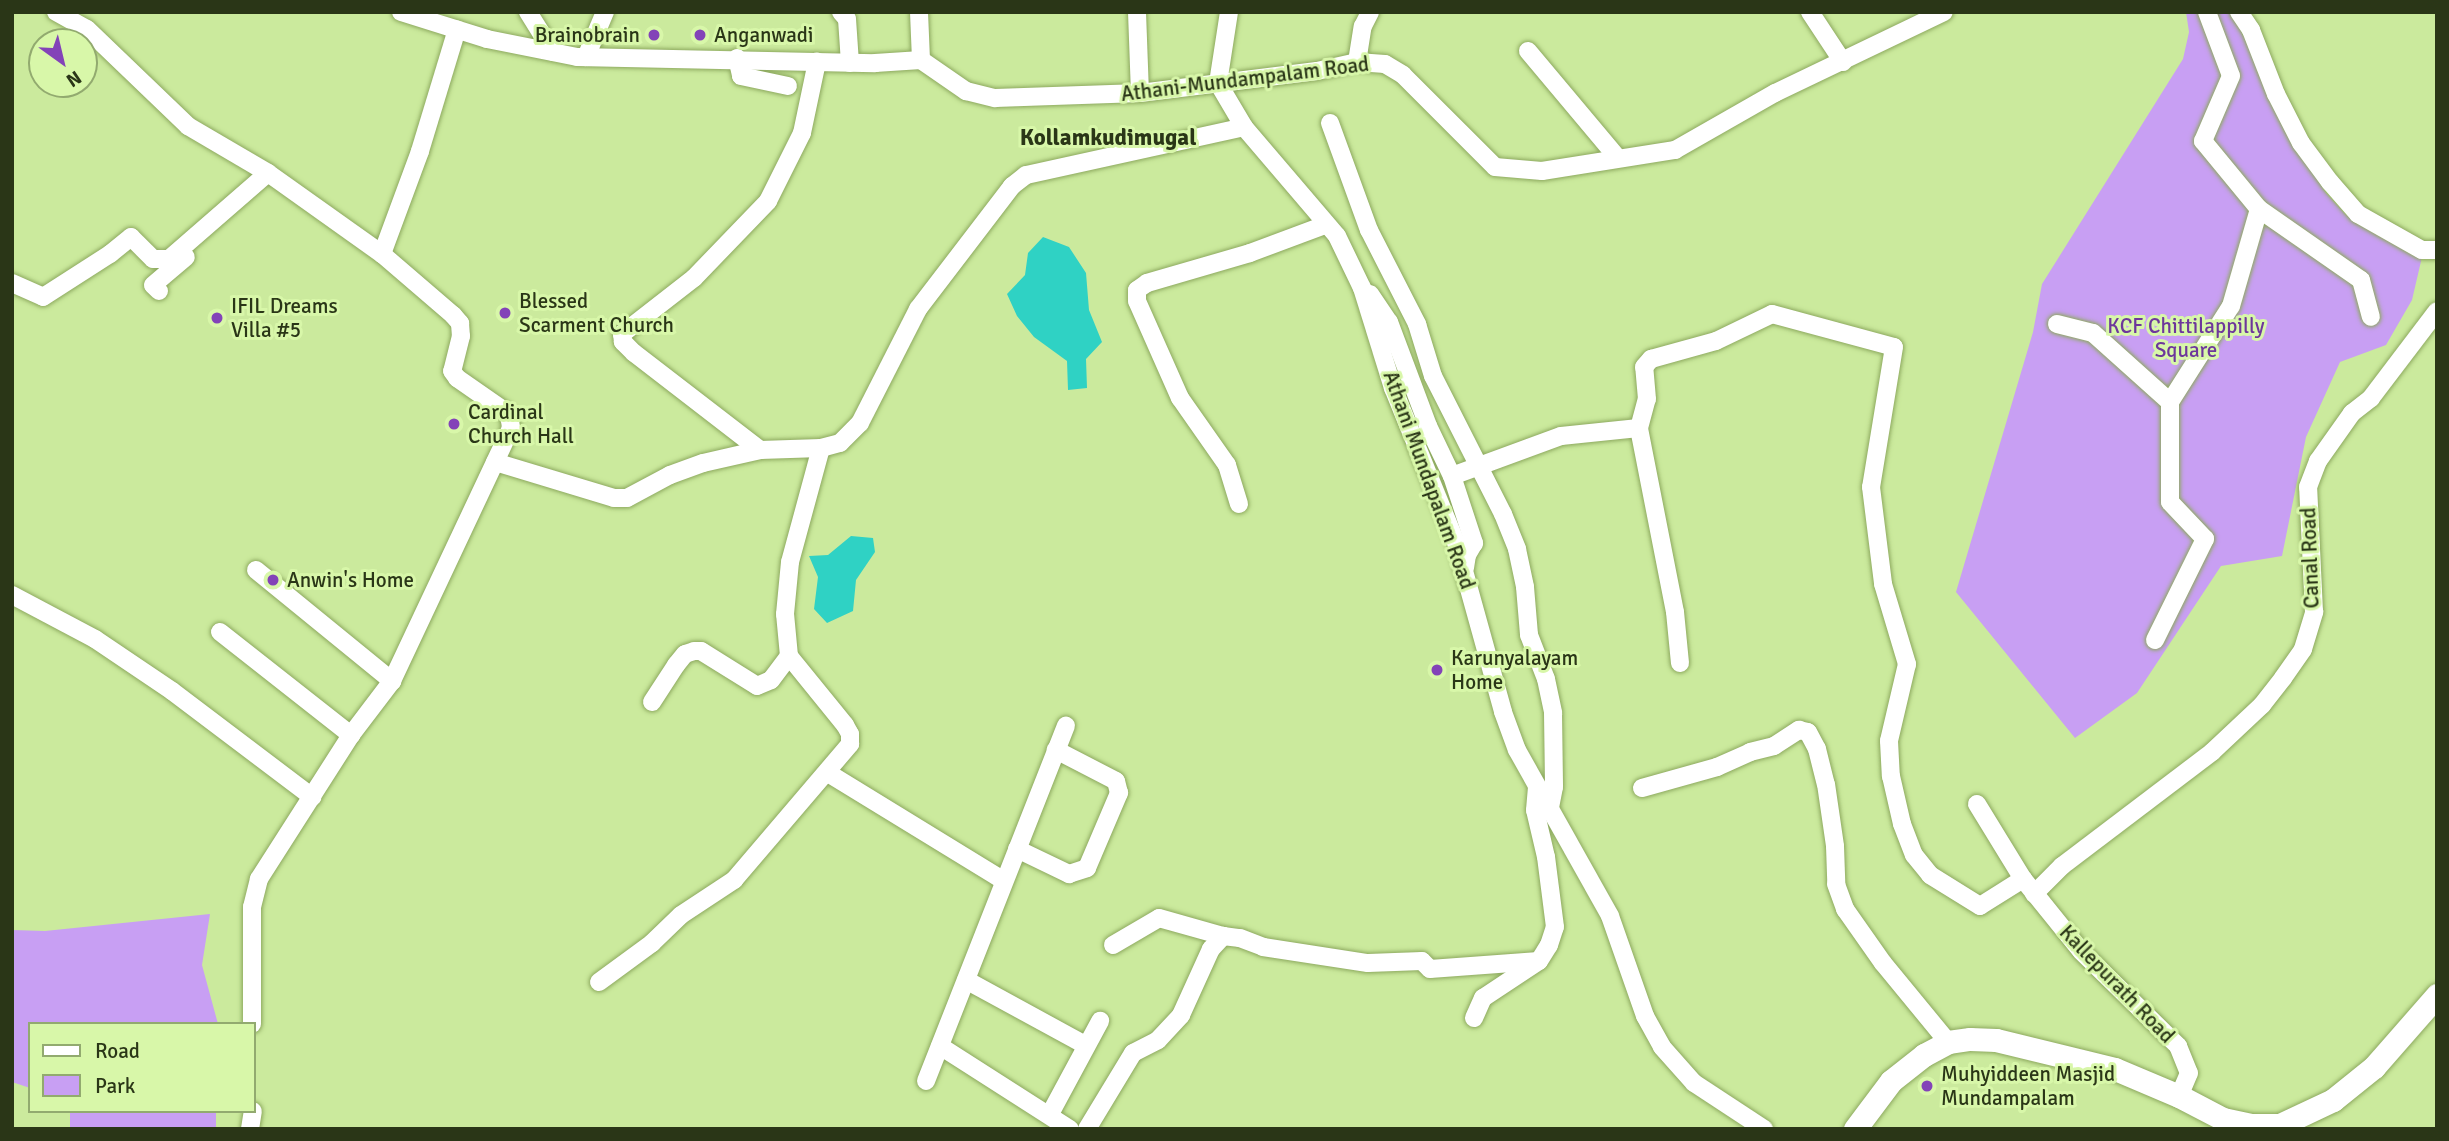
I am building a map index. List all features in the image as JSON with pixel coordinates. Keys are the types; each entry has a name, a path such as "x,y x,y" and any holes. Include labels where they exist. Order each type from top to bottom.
{"main road":[{"path":"1855,1129 1891,1082 1924,1055 1948,1042 1996,1040 2115,1069 2179,1096 2223,1119 2252,1125 2280,1125 2333,1100 2374,1067 2437,995"}],"street":[{"path":"56,12 87,29 188,126 273,177 383,254 460,323 461,335 452,371 457,378 506,412 510,420 511,428 392,681 351,735 259,879 252,907 252,1022"},
{"path":"401,12 487,39 586,57 737,58 850,63 921,60 919,12"},
{"path":"528,12 553,52"},
{"path":"586,57 605,12"},
{"path":"841,12 846,19 850,63"},
{"path":"1137,12 1140,93"},
{"path":"1218,83 1229,12"},
{"path":"1357,62 1363,26 1370,12"},
{"path":"1810,12 1843,62"},
{"name":"Athani-Mundampalam Road","path":"921,60 966,91 995,98 1140,93 1317,71 1357,62 1385,64 1403,75 1495,167 1542,171 1617,157 1675,150 1775,93 1944,12"},
{"path":"2207,12 2231,76 2203,141 2259,209 2361,280 2371,317"},
{"path":"2239,12 2251,30 2276,94 2301,143 2337,190 2358,214 2391,235 2422,250 2437,250"},
{"path":"383,254 420,151 457,30"},
{"path":"1528,51 1617,157"},
{"path":"737,58 741,76 788,86"},
{"path":"760,450 634,353 624,342 622,334 694,278 768,201 802,132 817,62"},
{"name":"Athani Mundapalam Road","path":"1218,83 1244,127 1337,236 1362,288 1393,388 1433,479 1465,569 1503,712 1517,750 1611,916 1645,1016 1662,1047 1694,1083 1764,1129"},
{"path":"1329,123 1369,230 1417,324 1433,376 1503,514 1517,549 1525,587 1530,635 1553,713 1554,787 1550,807"},
{"path":"495,462 614,498 627,498 670,475 703,463 760,450 821,448 840,443 860,423 918,309 1012,186 1026,175 1244,127"},
{"path":"159,291 153,285 171,263 273,177"},
{"path":"2155,640 2205,539 2170,502 2170,402 2231,306 2259,209"},
{"path":"1239,504 1227,465 1180,398 1137,301 1137,290 1147,283 1250,253 1325,225"},
{"path":"12,283 43,297 110,254 131,237 153,259 171,263"},
{"path":"1362,288 1374,298 1389,322 1412,389 1452,476 1474,543 1467,555 1465,569"},
{"name":"Canal Road","path":"2034,894 2062,866 2213,752 2262,705 2290,668 2303,649 2314,612 2308,487 2318,461 2352,414 2371,398 2437,311"},
{"path":"1680,663 1675,612 1639,428 1647,399 1644,368 1651,359 1716,341 1772,314 1894,347 1871,487 1883,584 1908,664 1889,741 1891,776 1902,824 1914,855 1930,876 1980,906 2023,879"},
{"path":"2057,324 2092,333 2170,402"},
{"path":"1452,476 1561,436 1639,428"},
{"path":"599,982 653,943 681,915 734,880 850,744 850,734 789,656 785,586 821,448"},
{"path":"256,570 392,681"},
{"path":"12,595 95,639 172,691 312,797"},
{"path":"220,632 351,735"},
{"path":"652,702 685,654 701,651 757,686 771,680 789,656"},
{"path":"926,1081 1066,726"},
{"path":"1642,788 1717,767 1750,752 1774,746 1799,730 1808,732 1826,784 1835,846 1836,884 1844,909 1895,979 1948,1042"},
{"path":"1017,849 1069,874 1087,868 1119,793 1116,781 1056,750"},
{"path":"828,773 1004,881"},
{"path":"1474,1018 1483,998 1539,961 1552,936 1555,908 1535,810 1537,788"},
{"name":"Kallepurath Road","path":"1977,804 2023,879 2081,951 2178,1046 2189,1073 2179,1096"},
{"path":"1113,945 1159,918 1223,936 1240,938 1263,947 1368,963 1422,961 1430,969 1539,961"},
{"path":"1087,1129 1133,1053 1158,1040 1181,1016 1212,949 1223,936"},
{"path":"966,980 1085,1045"},
{"path":"1049,1114 1100,1021"},
{"path":"940,1046 1070,1129"}],"green space":[{"name":"KCF Chittilappilly Square","path":"2186,12 2232,12 2300,154 2326,193 2346,215 2422,257 2412,300 2386,345 2340,362 2306,437 2282,556 2221,566 2137,693 2075,738 1956,592 2033,332 2042,284 2183,59 2189,32"},
{"path":"210,914 202,965 217,1022 28,1022 28,1087 12,1082 12,930 45,931"},
{"path":"70,1113 216,1113 216,1129 70,1129"}],"water":[{"path":"1043,237 1069,247 1086,273 1089,310 1102,342 1086,359 1087,388 1068,390 1067,361 1034,337 1017,316 1007,294 1025,275 1028,253"},
{"path":"851,536 873,538 875,552 856,580 853,611 827,623 814,609 818,577 809,556 828,555"}],"place":[{"name":"Brainobrain","path":"654,35"},
{"name":"Anganwadi","path":"700,35"},
{"name":"Blessed Scarment Church","path":"505,313"},
{"name":"IFIL Dreams Villa #5","path":"217,318"},
{"name":"Cardinal Church Hall","path":"454,424"},
{"name":"Anwin's Home","path":"273,580"},
{"name":"Karunyalayam Home","path":"1437,670"},
{"name":"Muhyiddeen Masjid Mundampalam","path":"1927,1086"}],"district":[{"name":"Kollamkudimugal","path":"1108,138"}]}
